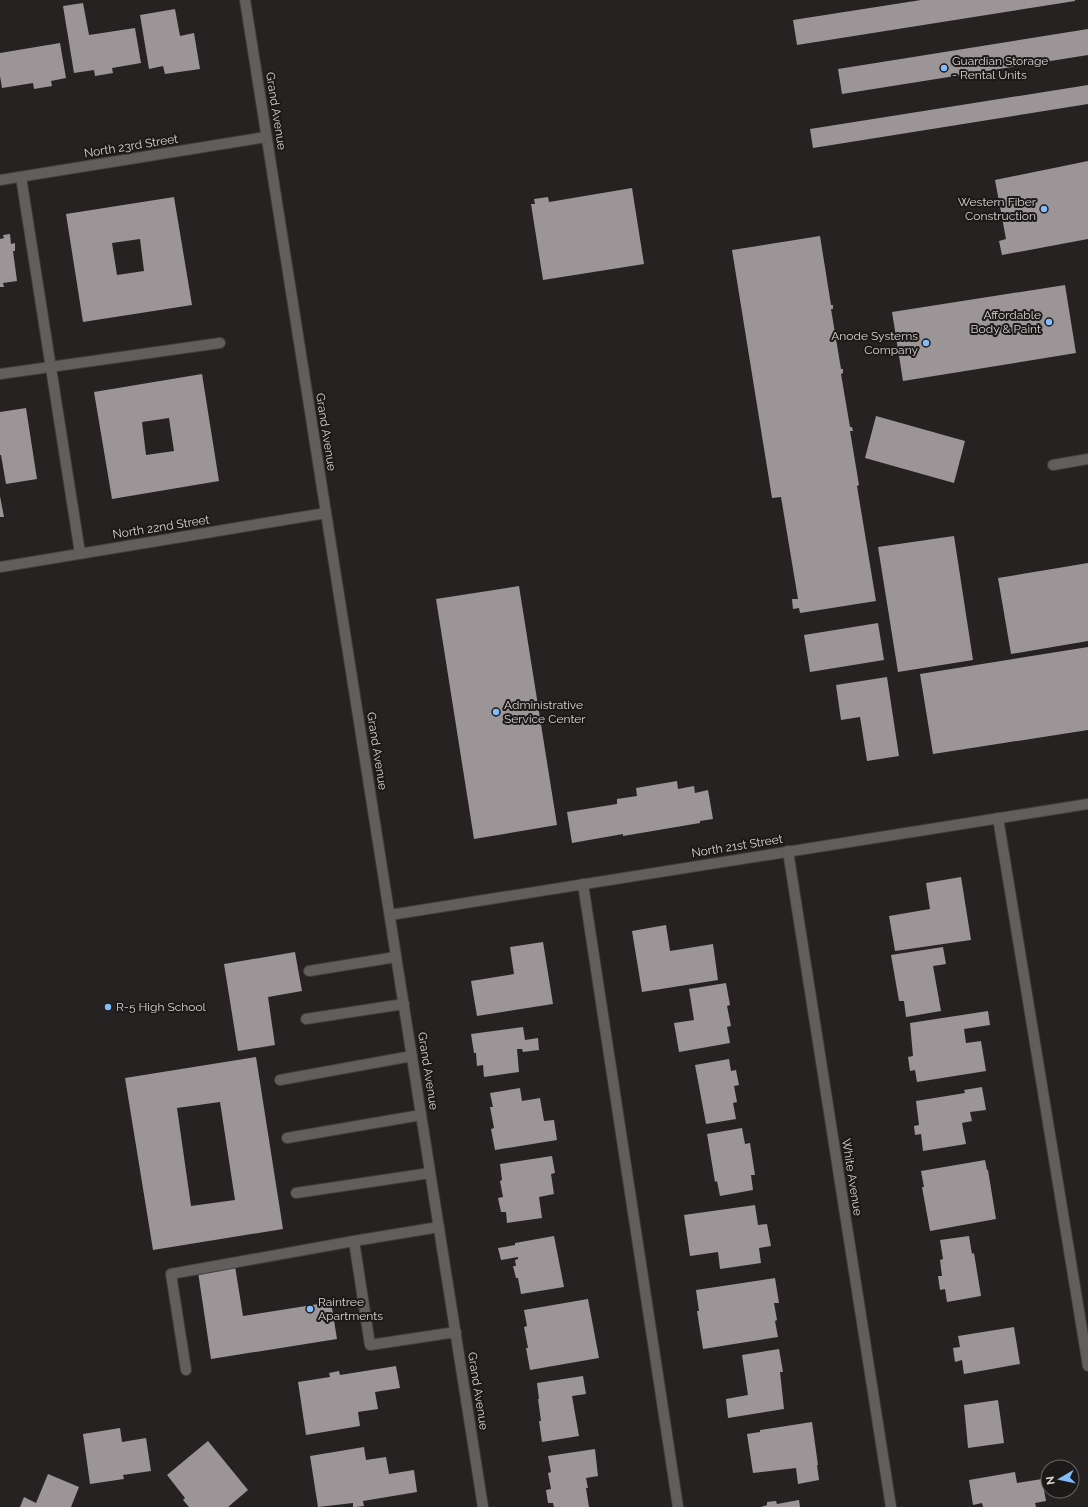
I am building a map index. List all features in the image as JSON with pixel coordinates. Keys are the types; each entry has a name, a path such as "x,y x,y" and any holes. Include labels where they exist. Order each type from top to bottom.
{"street":[{"name":"Grand Avenue","path":"245,0 483,1507"},
{"name":"North 23rd Street","path":"0,180 266,137"},
{"path":"22,177 80,553"},
{"path":"0,374 220,343"},
{"path":"1053,465 1088,459"},
{"name":"North 22nd Street","path":"0,567 326,513"},
{"name":"North 21st Street","path":"390,915 1088,804"},
{"path":"998,818 1088,1366"},
{"name":"White Avenue","path":"788,852 891,1507"},
{"path":"583,884 678,1507"},
{"path":"309,971 396,957"},
{"path":"306,1019 404,1004"},
{"path":"280,1080 412,1056"},
{"path":"287,1138 421,1115"},
{"path":"296,1193 430,1173"},
{"path":"186,1370 171,1274 354,1241 439,1228"},
{"path":"354,1241 370,1345 456,1332"}],"building":[{"path":"921,0 1075,1 797,45 793,20"},
{"path":"83,3 89,35 135,28 141,63 112,68 113,73 95,76 94,70 74,73 63,6"},
{"path":"175,9 180,36 194,33 200,69 165,74 163,66 149,69 140,15"},
{"path":"1088,29 1088,55 842,94 838,69"},
{"path":"60,43 66,78 51,81 52,86 34,89 33,83 2,88 0,76 0,53"},
{"path":"1088,85 1088,104 813,148 810,129"},
{"name":"Western Fiber Construction","path":"1088,161 1088,239 1002,255 999,241 1006,239 995,180"},
{"path":"632,188 644,264 543,280 531,204 535,204 534,199 548,197 549,202"},
{"path":"174,197 192,305 83,322 66,214","holes":["140,239 144,271 117,275 112,243"]},
{"path":"10,234 11,244 15,243 15,251 13,251 17,281 3,283 4,287 0,287 0,239 4,238 3,235"},
{"path":"820,236 831,305 833,305 833,309 831,309 841,369 843,369 843,373 841,374 850,427 852,427 853,431 850,431 859,485 857,486 876,601 800,613 799,608 793,609 792,599 798,599 781,497 772,498 732,250"},
{"path":"1065,285 1076,353 903,381 892,312"},
{"path":"202,374 219,481 112,499 94,392","holes":["169,418 174,451 146,455 142,422"]},
{"path":"26,408 37,479 6,484 0,455 0,412"},
{"path":"876,416 965,441 954,483 865,458"},
{"path":"0,496 4,517 0,517"},
{"path":"954,536 973,660 898,672 878,547"},
{"path":"1088,563 1088,641 1011,654 998,578"},
{"name":"Administrative Service Center","path":"519,586 557,825 474,839 436,599"},
{"path":"878,623 884,660 810,672 804,635"},
{"path":"1088,647 1088,730 933,754 920,674"},
{"path":"887,677 899,756 867,761 860,717 841,720 836,685"},
{"path":"677,781 678,789 694,786 695,793 708,790 713,819 700,821 700,823 572,843 567,812 617,804 617,799 637,796 636,788"},
{"path":"961,877 971,940 895,951 889,916 930,909 926,883"},
{"path":"666,925 670,951 713,944 718,980 642,992 632,931"},
{"path":"543,942 553,1004 477,1016 471,981 514,974 510,947"},
{"path":"943,947 946,964 933,966 941,1011 906,1017 904,1001 899,1001 891,955"},
{"path":"295,952 302,991 268,997 275,1045 238,1051 224,964"},
{"path":"726,983 730,1005 727,1006 731,1026 727,1027 730,1043 679,1052 674,1023 694,1020 689,989"},
{"path":"988,1011 990,1025 964,1029 966,1043 981,1041 986,1071 917,1082 915,1070 910,1071 908,1057 913,1056 910,1023"},
{"path":"523,1027 525,1040 538,1038 539,1050 523,1052 522,1049 517,1049 519,1072 484,1077 483,1065 477,1066 476,1053 474,1053 471,1034"},
{"path":"256,1057 283,1229 153,1250 125,1078","holes":["220,1102 235,1200 191,1206 177,1108"]},
{"path":"729,1059 731,1071 736,1070 739,1085 734,1086 737,1102 733,1103 736,1119 706,1124 695,1065"},
{"path":"982,1087 986,1110 970,1112 972,1121 962,1123 966,1144 923,1151 921,1134 915,1135 914,1126 919,1125 916,1101 965,1093 964,1090"},
{"path":"520,1088 522,1101 540,1098 544,1121 554,1120 557,1140 495,1150 491,1129 494,1128 490,1107 493,1107 490,1093"},
{"path":"742,1128 745,1144 750,1143 755,1175 751,1175 753,1190 720,1196 717,1181 715,1182 707,1134"},
{"path":"552,1156 555,1173 551,1174 554,1194 539,1197 542,1218 507,1223 506,1212 501,1212 498,1198 503,1197 500,1181 502,1180 500,1164"},
{"path":"985,1160 996,1219 930,1231 922,1187 924,1187 921,1171"},
{"path":"755,1205 758,1225 767,1224 771,1246 759,1248 761,1263 720,1269 718,1252 690,1256 684,1215"},
{"path":"554,1236 564,1287 521,1294 518,1278 516,1278 513,1266 516,1266 515,1260 518,1259 518,1257 501,1260 498,1248 515,1245 515,1243"},
{"path":"969,1236 972,1254 974,1253 981,1296 947,1302 945,1289 940,1290 938,1276 942,1276 940,1260 943,1259 940,1240"},
{"name":"Raintree Apartments","path":"235,1266 243,1316 331,1302 337,1339 211,1359 198,1272"},
{"path":"775,1278 779,1303 774,1303 778,1337 703,1349 697,1311 699,1311 696,1290"},
{"path":"588,1299 599,1358 530,1370 526,1348 528,1348 524,1327 527,1326 524,1310"},
{"path":"1014,1327 1020,1364 964,1374 962,1360 955,1362 953,1348 960,1347 958,1336"},
{"path":"779,1349 783,1372 780,1372 784,1409 728,1418 726,1399 748,1395 742,1355"},
{"path":"396,1366 400,1388 375,1392 378,1409 358,1412 360,1426 306,1435 298,1382 330,1377 329,1373 339,1371 340,1375"},
{"path":"583,1376 586,1394 572,1396 579,1436 542,1442 539,1421 541,1421 537,1383"},
{"path":"998,1400 1004,1443 968,1448 964,1405"},
{"path":"812,1422 819,1480 798,1484 796,1468 753,1473 747,1434 760,1432 760,1430"},
{"path":"120,1428 122,1442 146,1438 151,1471 123,1475 124,1479 90,1484 83,1434"},
{"path":"208,1441 248,1490 228,1507 189,1507 183,1500 185,1498 167,1475"},
{"path":"364,1447 366,1460 386,1457 389,1474 414,1470 417,1492 363,1501 364,1506 353,1507 353,1503 318,1507 310,1456"},
{"path":"595,1449 598,1476 586,1478 589,1507 554,1507 553,1503 548,1503 546,1490 551,1489 548,1473 551,1472 548,1456"},
{"path":"1015,1472 1017,1483 1040,1479 1040,1499 1046,1499 1046,1501 1035,1503 1036,1507 983,1507 982,1503 973,1505 969,1480"},
{"path":"48,1474 79,1487 71,1507 20,1507 24,1497 36,1503"},
{"path":"799,1500 800,1507 761,1507 767,1505 767,1502 776,1501 777,1504"}],"place":[{"name":"Guardian Storage - Rental Units","path":"944,68"},
{"name":"Western Fiber Construction","path":"1044,209"},
{"name":"Affordable Body & Paint","path":"1049,322"},
{"name":"Anode Systems Company","path":"926,343"},
{"name":"Administrative Service Center","path":"496,712"},
{"name":"R-5 High School","path":"108,1007"},
{"name":"Raintree Apartments","path":"310,1309"}]}
